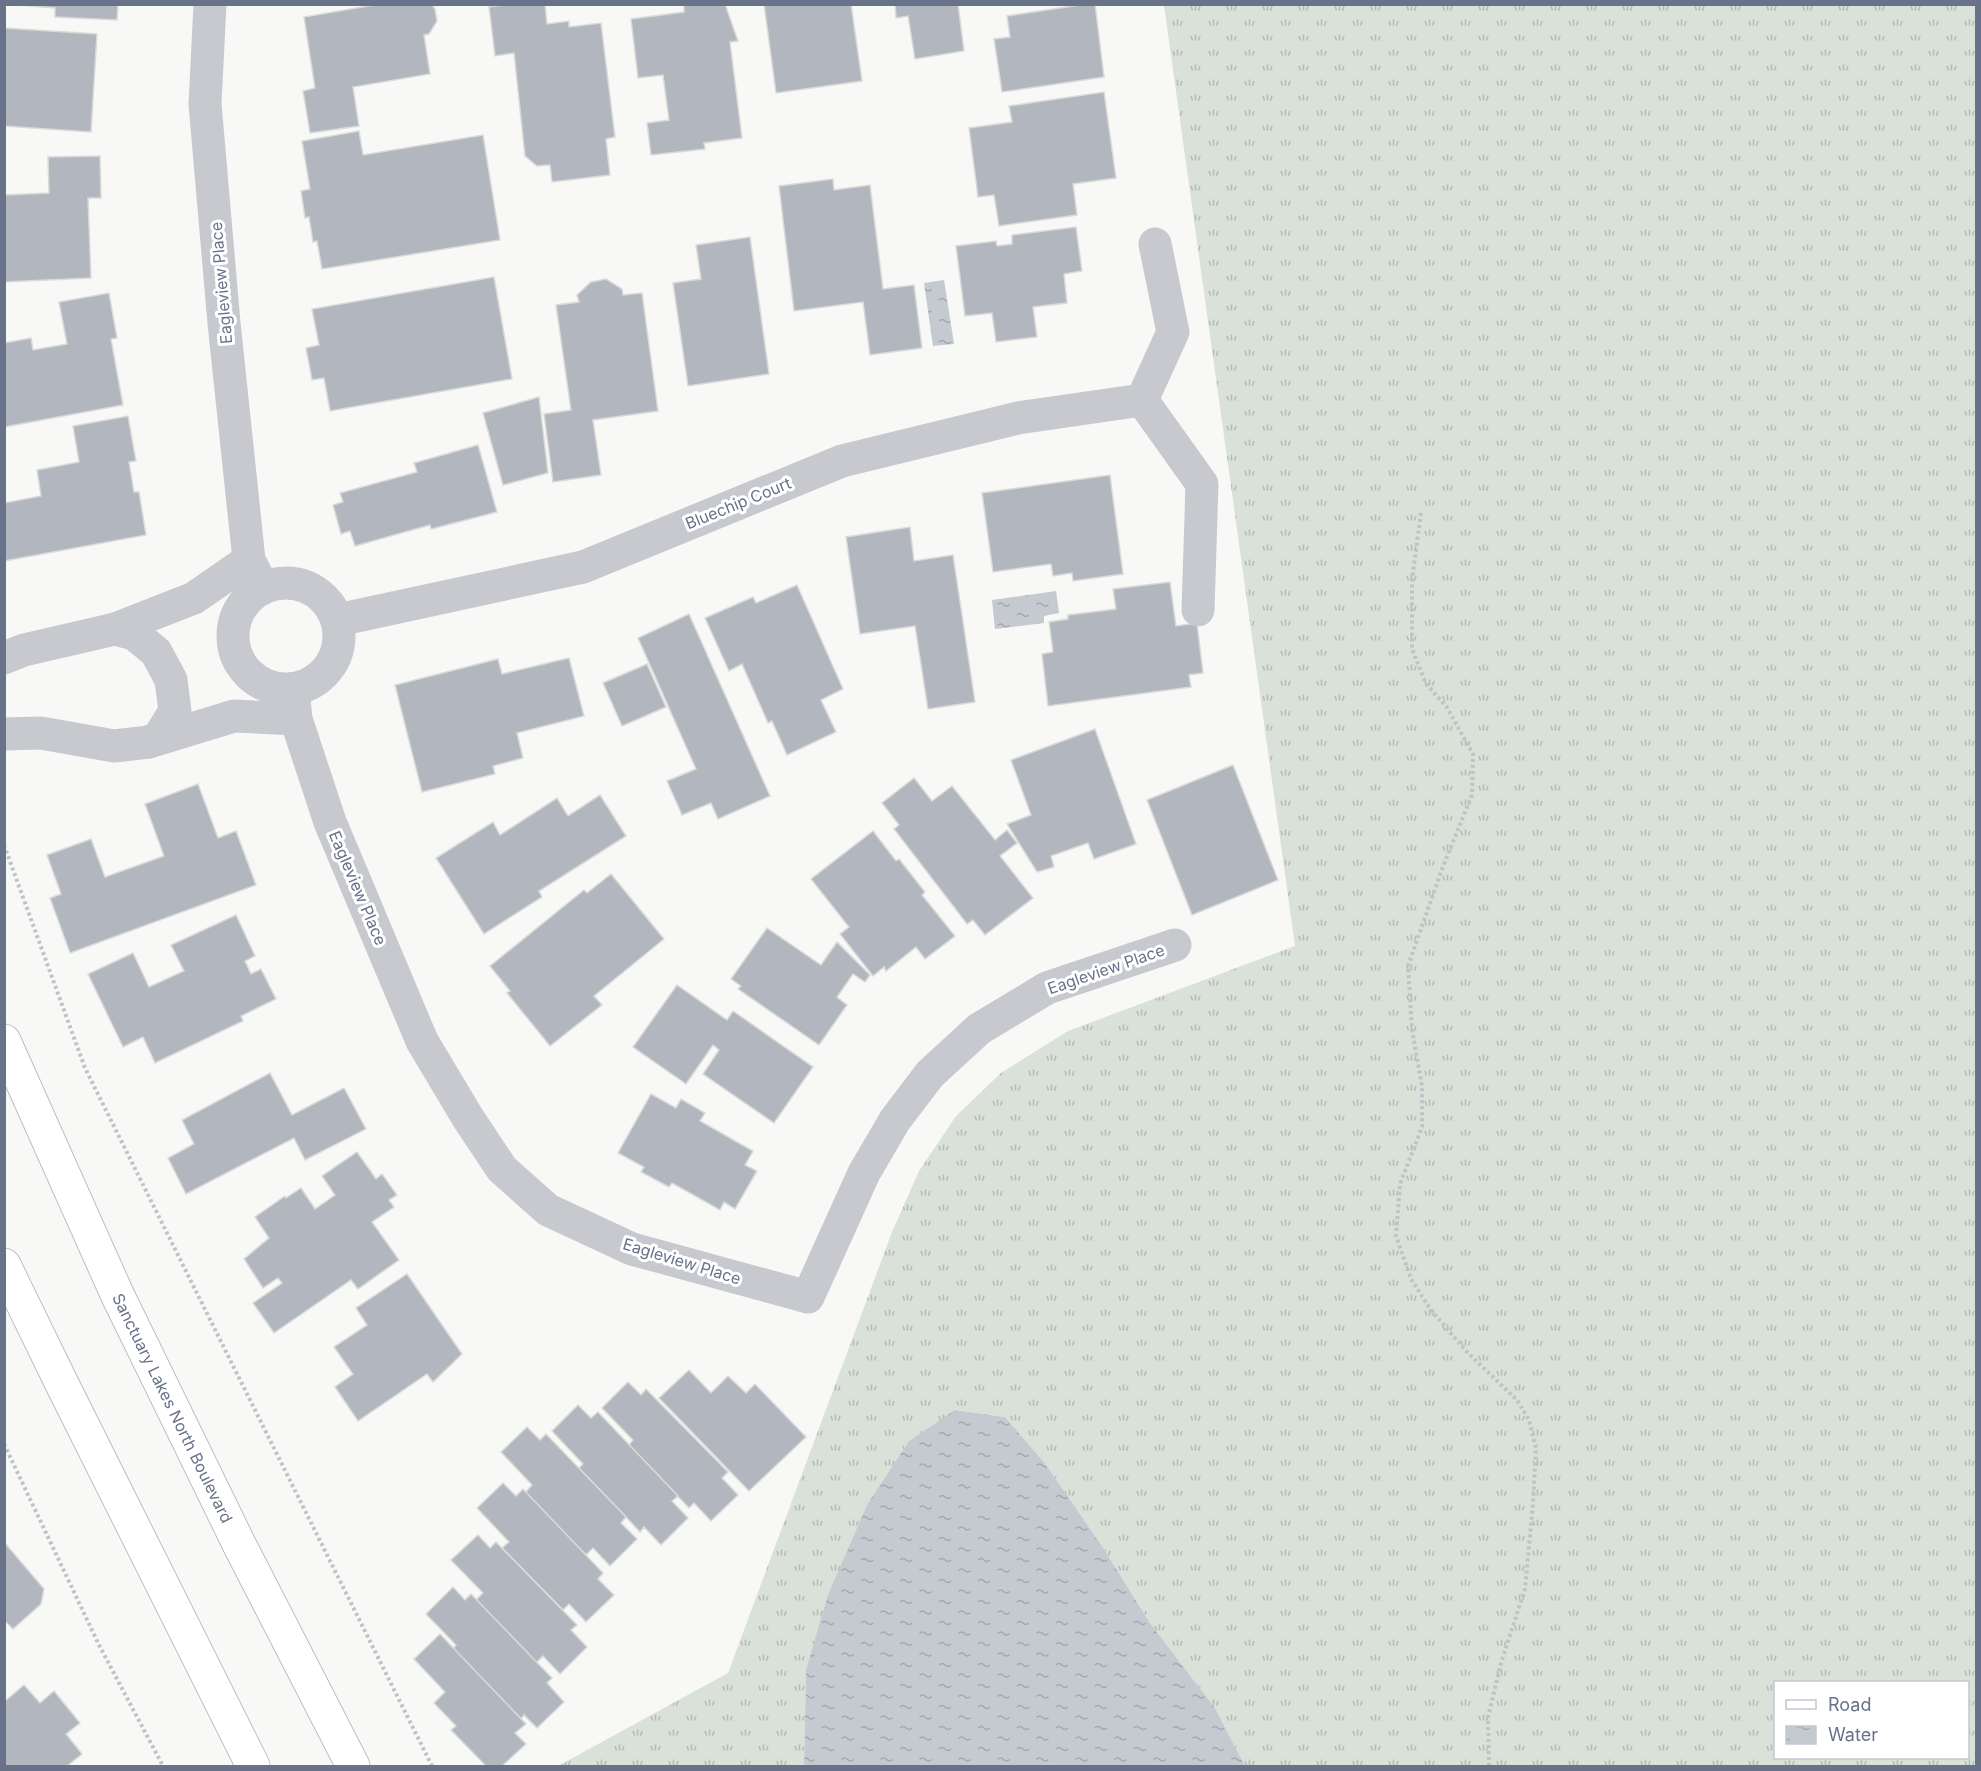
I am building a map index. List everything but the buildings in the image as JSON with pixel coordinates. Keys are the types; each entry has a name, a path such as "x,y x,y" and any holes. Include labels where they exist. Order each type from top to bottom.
{"street":[{"name":"Eagleview Place","path":"210,4 205,104 224,323 256,574"},
{"path":"1155,244 1173,332 1142,400 1202,484 1198,610"},
{"name":"Bluechip Court","path":"338,620 583,567 842,461 1018,418 1142,400"},
{"path":"256,574 248,598 237,614 233,633 235,651 243,668 257,681 274,688 295,704"},
{"path":"4,657 24,650 115,629 256,574 280,582 299,583 316,591 329,604 338,620 340,638 336,656 326,672 310,683 295,704 234,716 149,742 114,746 41,733 4,734"},
{"path":"115,629 134,634 156,652 171,680 175,711 159,737 149,742"},
{"name":"Eagleview Place","path":"295,704 330,822 422,1041 468,1118 502,1168 548,1210 632,1249 808,1297 864,1173 895,1120 930,1074 979,1029 1047,988 1174,945"},
{"name":"Sanctuary Lakes North Boulevard","path":"4,1041 117,1294 239,1545 352,1767"},
{"path":"4,1265 253,1767"}],"path":[{"path":"1421,513 1412,580 1412,649 1426,684 1446,706 1473,754 1472,795 1442,869 1408,966 1412,1030 1422,1086 1422,1127 1400,1184 1396,1236 1411,1279 1431,1310 1467,1351 1517,1400 1529,1420 1536,1448 1525,1589 1501,1663 1488,1717 1489,1767"},
{"path":"4,845 85,1068 432,1767"},
{"path":"4,1444 99,1645 163,1767"}],"green space":[{"path":"1164,5 1976,5 1976,1766 1245,1766 1215,1708 1150,1623 1102,1546 1044,1462 1005,1417 956,1410 909,1441 868,1503 806,1670 804,1766 558,1766 728,1673 892,1232 919,1171 956,1116 1001,1073 1068,1031 1295,946"}],"water":[{"path":"944,280 954,344 933,346 924,283"},
{"path":"1056,591 1059,613 1044,616 1044,623 995,629 992,600"},
{"path":"955,1410 1005,1417 1044,1462 1102,1546 1150,1623 1215,1708 1245,1766 804,1766 806,1670 828,1595 868,1503 909,1441"}]}
